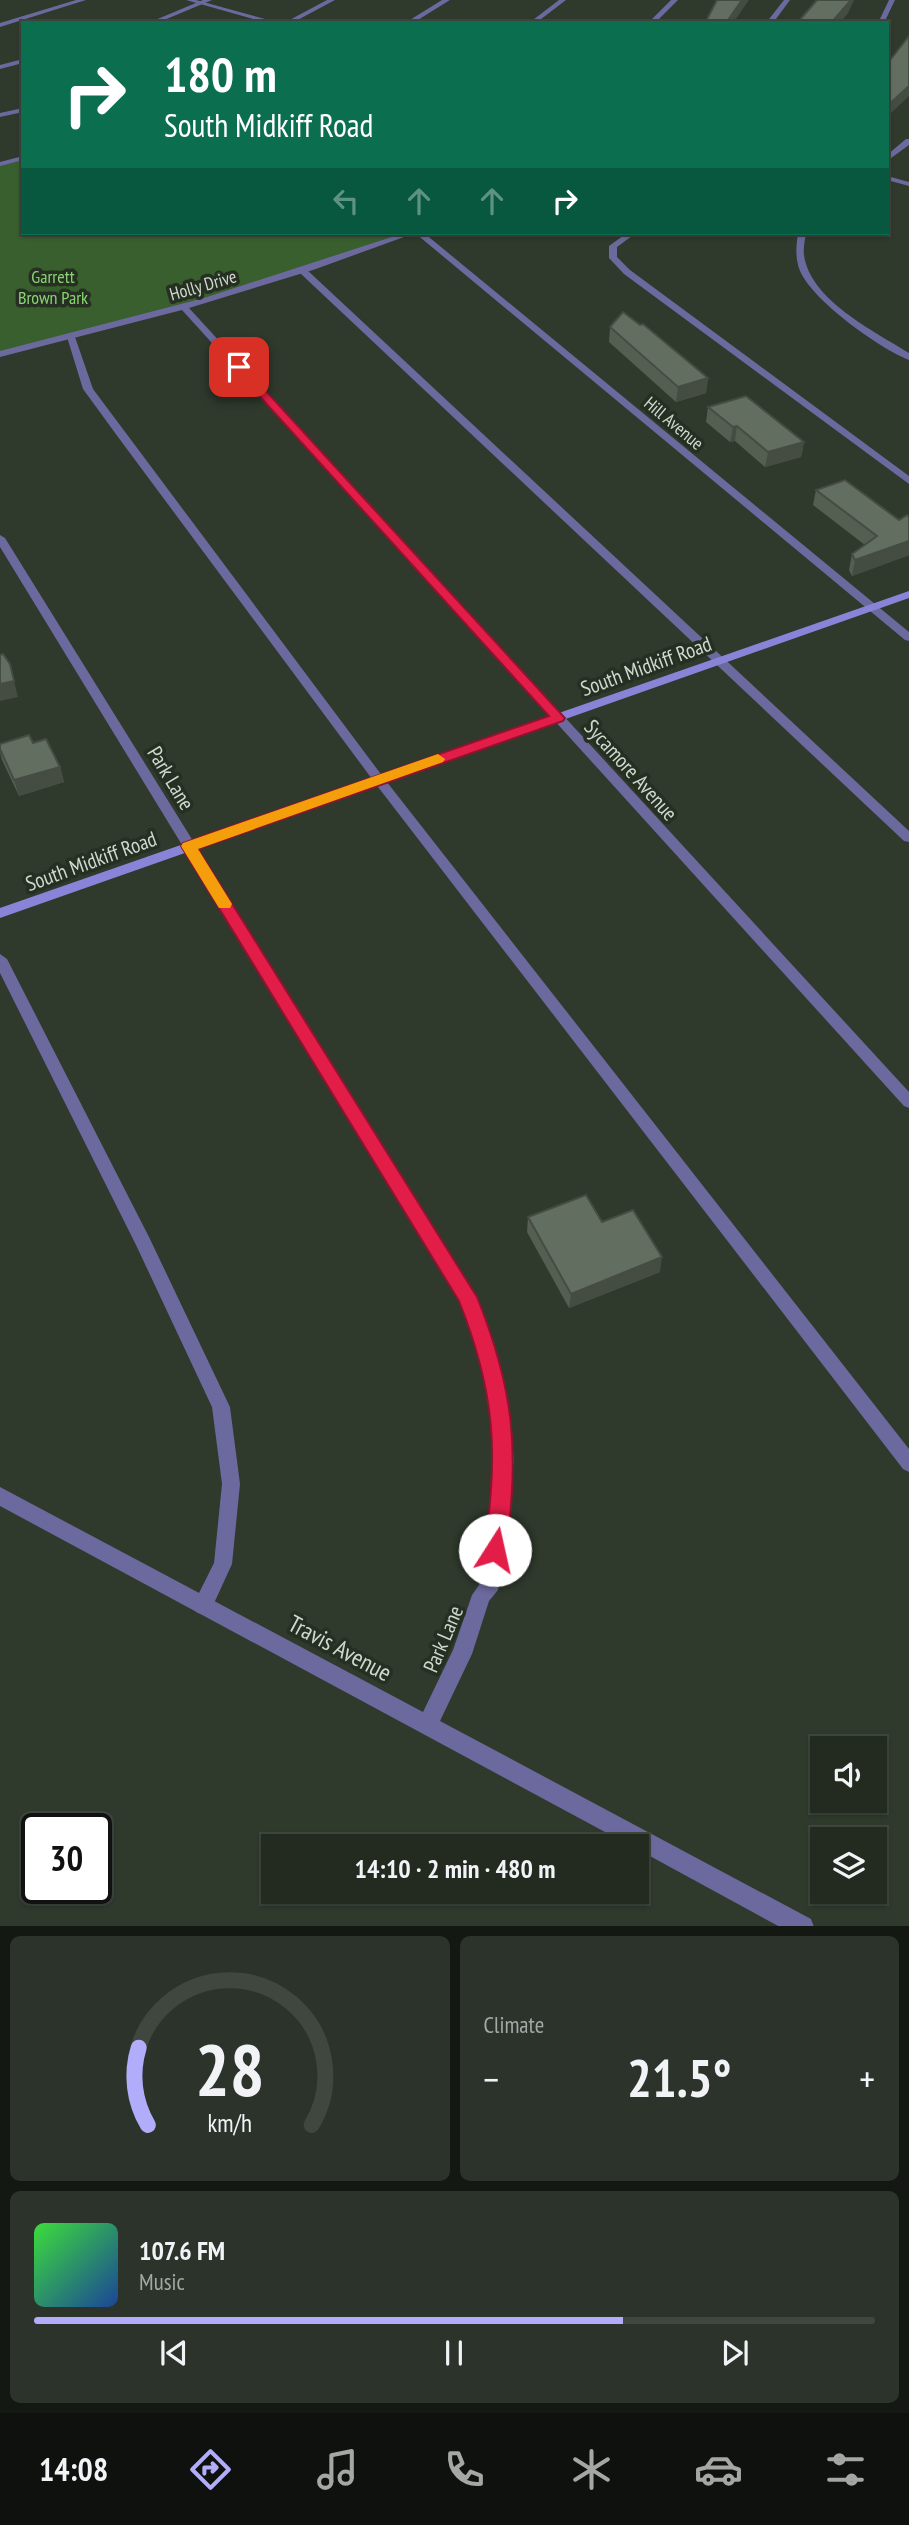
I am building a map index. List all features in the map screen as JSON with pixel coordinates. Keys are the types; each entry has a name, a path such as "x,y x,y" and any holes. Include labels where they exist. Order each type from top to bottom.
{"main road":[{"name":"South Midkiff Road","path":"0,913 909,594"}],"street":[{"path":"0,25 83,0"},
{"path":"189,0 270,21"},
{"path":"291,21 332,0"},
{"path":"411,21 447,0"},
{"path":"535,21 563,0"},
{"path":"653,21 675,0"},
{"path":"771,21 787,0"},
{"path":"882,21 892,0"},
{"path":"155,21 205,2"},
{"path":"0,67 21,62"},
{"path":"0,115 21,110"},
{"path":"889,157 909,141"},
{"path":"0,164 21,159"},
{"path":"889,179 909,184"},
{"name":"Holly Drive","path":"0,354 184,307 303,271 405,235"},
{"name":"Hill Avenue","path":"421,235 909,638"},
{"path":"629,235 613,246 613,258 627,272 909,481"},
{"path":"801,235 798,247 799,260 812,286 837,309 909,356"},
{"path":"303,271 909,838"},
{"name":"Sycamore Avenue","path":"184,307 909,1102"},
{"path":"71,337 88,389 379,779 909,1463"},
{"name":"Park Lane","path":"0,538 467,1297 485,1342 502,1418 505,1463 502,1469 501,1517 491,1574 487,1580 488,1590 482,1595 462,1654 428,1724"},
{"path":"0,959 137,1230 221,1407 231,1484 223,1564 203,1605"},
{"name":"Travis Avenue","path":"0,1496 801,1926"}],"green space":[{"name":"Garrett Brown Park","path":"21,159 21,235 405,235 283,278 0,353 0,164"}],"building":[{"path":"717,0 742,0 727,21 706,21"},
{"path":"817,0 851,0 833,21 799,21"},
{"path":"909,36 909,86 889,104 889,61"},
{"path":"623,312 640,325 643,324 708,378 678,387 610,327"},
{"path":"746,396 804,442 768,452 737,426 733,427 708,407"},
{"path":"845,480 899,520 907,515 909,541 855,560 852,554 877,536 816,490"},
{"path":"3,654 10,664 14,681 0,684 0,655"},
{"path":"29,735 33,743 46,739 60,767 14,780 0,744"},
{"path":"586,1195 602,1222 633,1210 662,1257 571,1294 528,1217"}],"slow traffic":[{"path":"224,904 189,846 438,759"}],"route":[{"path":"239,367 558,718 189,846 467,1297 485,1342 502,1418 501,1435 504,1438 505,1463 502,1469 503,1494 495,1550"}]}
